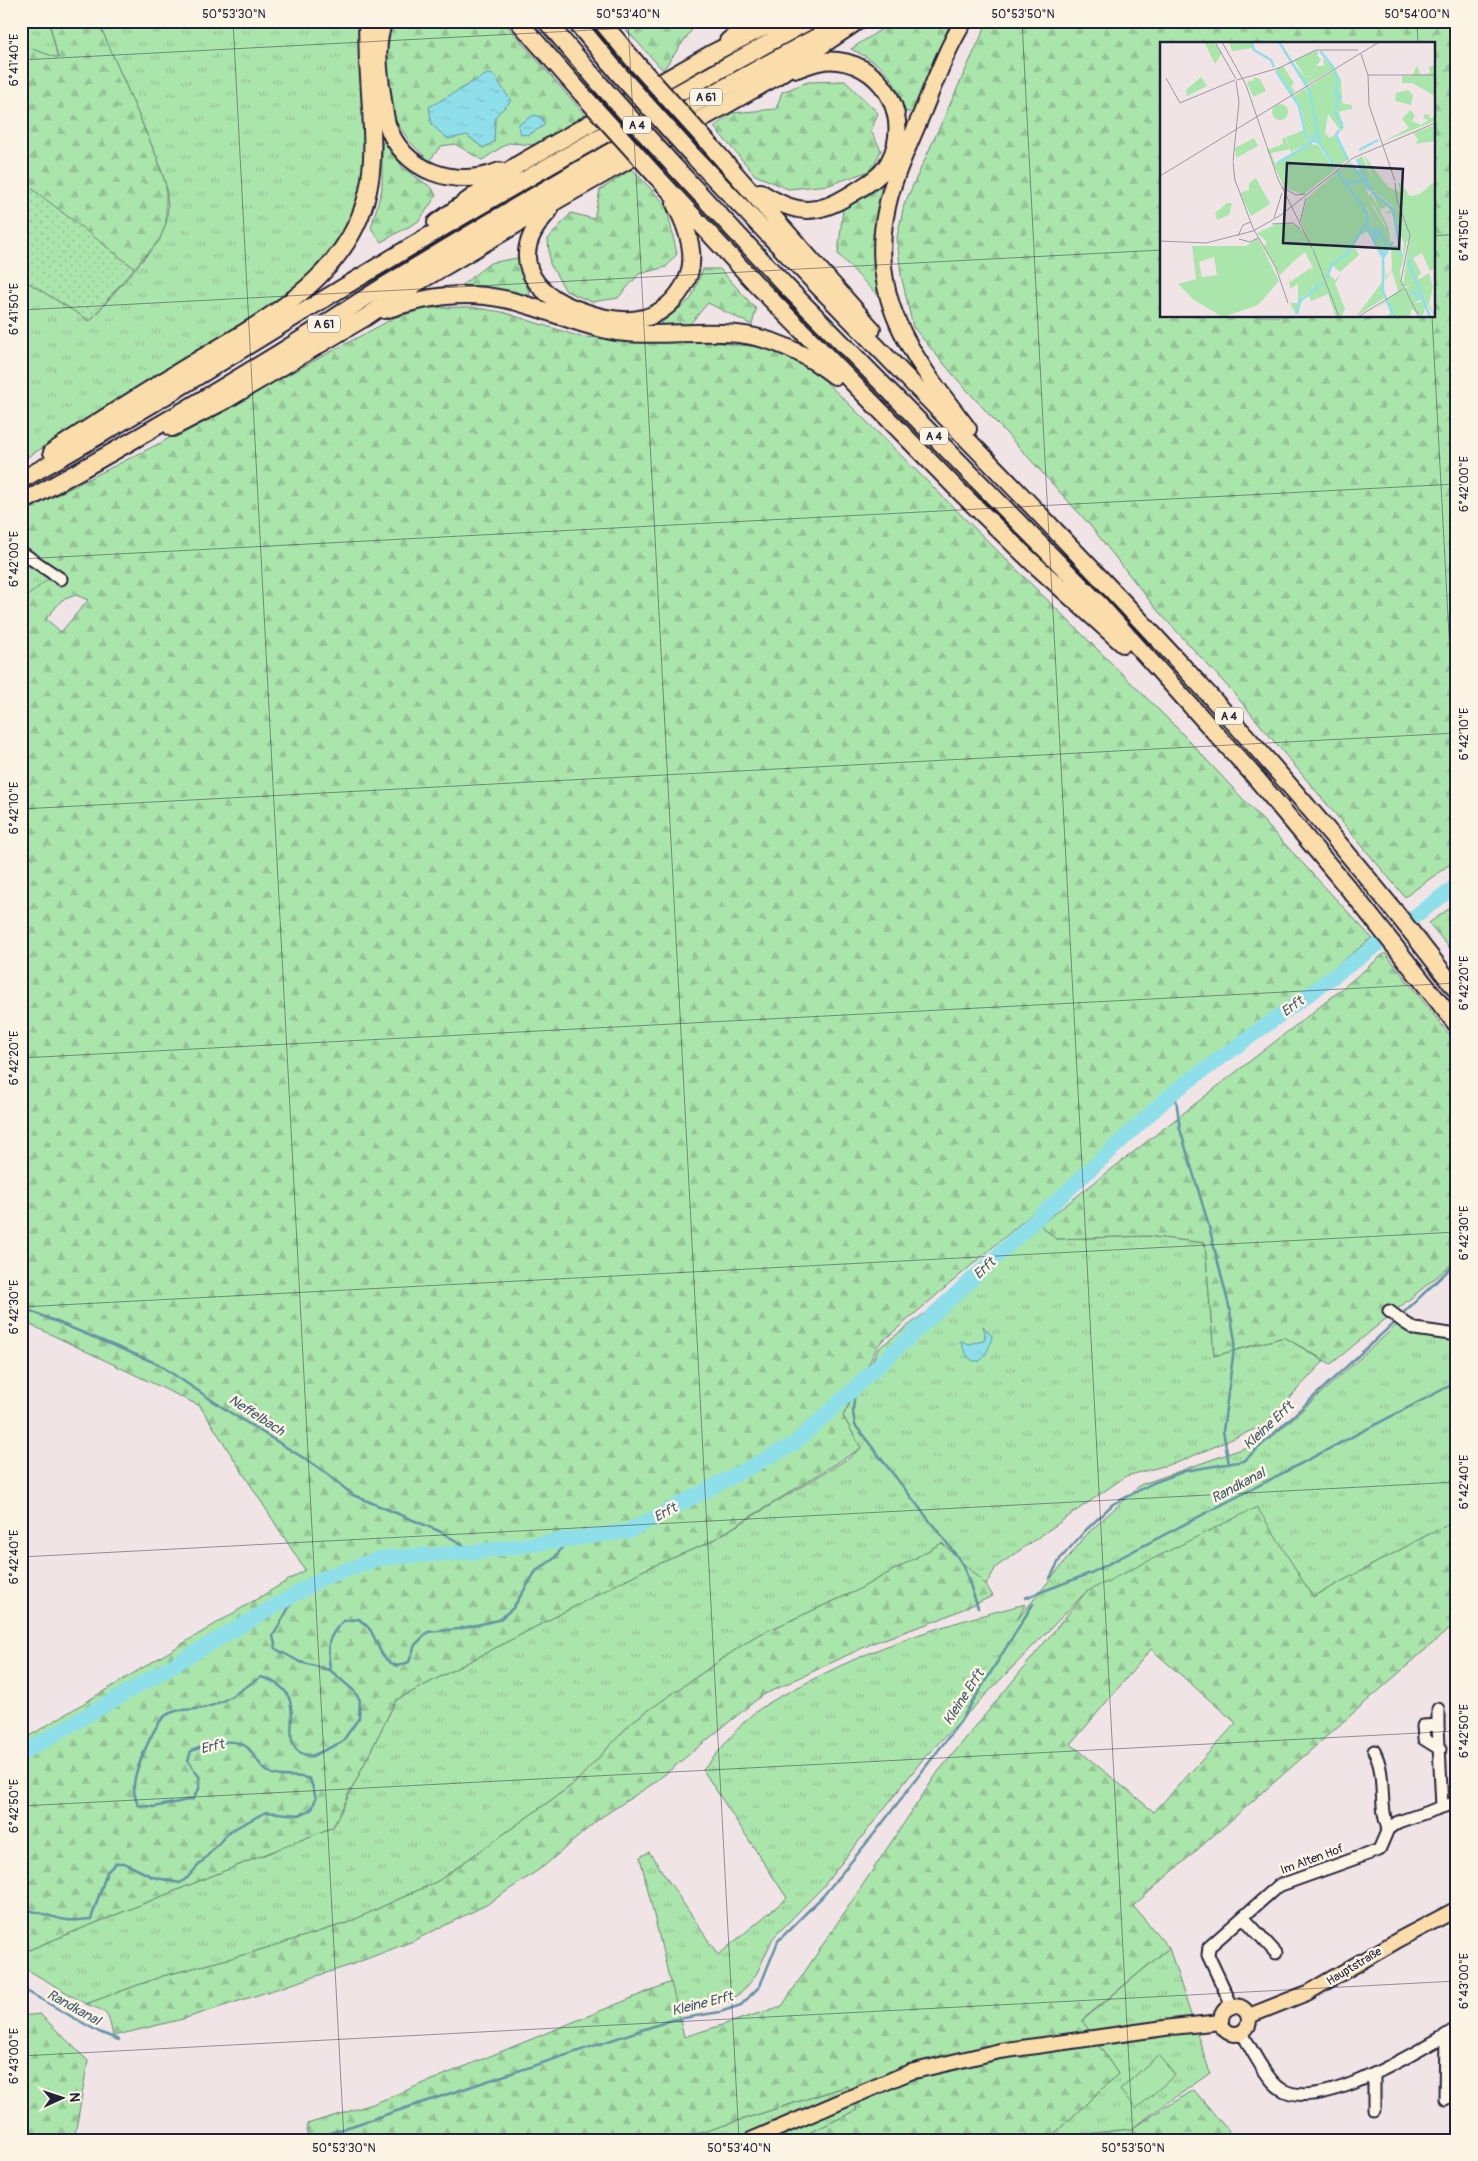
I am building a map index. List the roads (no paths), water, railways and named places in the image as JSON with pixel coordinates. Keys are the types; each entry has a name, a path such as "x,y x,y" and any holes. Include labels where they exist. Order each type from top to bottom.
{"highway":[{"path":"21,473 102,418 272,315 317,279 340,252 356,226 364,206 372,167 367,21"},
{"path":"384,21 378,44 378,58 385,113 393,137 409,157 440,176 463,179 489,176 519,164"},
{"path":"518,21 661,182 874,404 1032,562 1193,708"},
{"name":"A 4","path":"546,21 674,166 785,285 1100,606 1193,708 1320,853 1457,1025"},
{"name":"A 4","path":"575,21 619,74 693,156 1098,574 1240,729 1361,870 1457,990"},
{"path":"601,21 867,322 978,442"},
{"path":"711,54 737,34 747,21"},
{"path":"369,271 519,164 711,54 776,21"},
{"name":"A 61","path":"21,480 73,452 369,271 610,130 809,21"},
{"name":"A 61","path":"21,503 79,472 268,360 382,287 569,176 721,88 846,21"},
{"path":"79,472 184,423 366,316 410,287 560,198 774,78 858,21"},
{"path":"964,21 944,61 900,168 887,208 882,244 888,293 902,334 920,366 1000,474"},
{"path":"743,180 778,203 797,210 824,208 874,180 889,163 898,137 898,118 892,98 880,82 851,64 837,61 819,61 774,78"},
{"path":"560,198 538,222 529,240 528,267 536,285 553,300 587,313 617,320 637,320 657,313 671,302 685,284 690,264 688,234 661,182"},
{"path":"366,316 428,297 474,295 505,299 566,320 618,332 644,334 725,333 758,337 785,345 813,360 874,404"}],"main road":[{"name":"Hauptstraße","path":"1249,2016 1307,1993 1457,1909"},
{"path":"1232,2006 1244,2009 1249,2016 1248,2026 1242,2033 1228,2033 1221,2022 1222,2014 1228,2007 1232,2006"},
{"path":"751,2140 910,2072 1000,2050 1221,2022"}],"street":[{"path":"21,552 61,579"},
{"path":"1392,1312 1405,1324 1426,1332 1457,1335"},
{"path":"1438,1709 1442,1807"},
{"path":"1374,1751 1381,1763 1383,1816 1388,1829 1398,1822 1457,1802"},
{"name":"Im Alten Hof","path":"1232,2006 1208,1955 1209,1947 1278,1886 1379,1850 1388,1829"},
{"path":"1243,1917 1276,1953"},
{"path":"1242,2033 1272,2080 1281,2089 1294,2094 1325,2093 1352,2084 1374,2074 1457,2028"},
{"path":"1446,2035 1446,2098"},
{"path":"1374,2074 1374,2110"}],"water":[{"path":"487,74 494,75 511,101 495,117 494,142 483,148 467,135 448,139 432,125 429,107"},
{"path":"534,115 541,117 545,125 528,135 521,134 518,125"},
{"path":"983,1326 992,1336 990,1343 980,1361 973,1361 968,1357 960,1342 961,1340 967,1344 984,1341 985,1333"}],"waterway":[{"name":"Erft","path":"1415,916 1457,885"},
{"name":"Erft","path":"21,1754 323,1578 380,1558 475,1552 629,1531 794,1444 1175,1091 1377,945"},
{"path":"1175,1091 1180,1129 1208,1223 1229,1306 1235,1341 1223,1431 1229,1464"},
{"name":"Kleine Erft","path":"1401,1315 1457,1262"},
{"name":"Neffelbach","path":"21,1307 158,1364 231,1413 318,1467 353,1495 439,1531 475,1552"},
{"name":"Kleine Erft","path":"1050,1578 1060,1559 1113,1504 1153,1483 1185,1471 1244,1461 1396,1321"},
{"name":"Randkanal","path":"1025,1598 1091,1573 1457,1382"},
{"path":"855,1388 853,1412 855,1425 957,1556 964,1567 978,1608"},
{"name":"Erft","path":"330,1670 330,1638 343,1621 359,1619 371,1631 383,1656 397,1666 409,1662 415,1645 428,1632 458,1629 499,1620 513,1608 536,1571 555,1558 566,1541"},
{"name":"Erft","path":"21,1909 67,1920 91,1919 107,1872 116,1863 124,1863 153,1877 180,1883 187,1878 230,1831 266,1812 299,1815 312,1809 316,1798 310,1779 305,1777 278,1776 268,1772 248,1748 235,1742 220,1742 191,1751 188,1761 200,1778 199,1789 193,1799 154,1807 138,1805 134,1791 137,1770 145,1749 165,1716 174,1711 211,1706 233,1695 261,1677 277,1684 287,1694 291,1704 294,1746 301,1753 312,1756 342,1742 359,1718 360,1700 353,1690 330,1670 300,1662 276,1649 273,1636 297,1593"},
{"name":"Kleine Erft","path":"309,2140 672,2020 720,2012 741,2005 760,1986 778,1941 823,1896 874,1834 960,1722 1033,1604"},
{"name":"Randkanal","path":"21,1988 99,2032 119,2040"}]}
